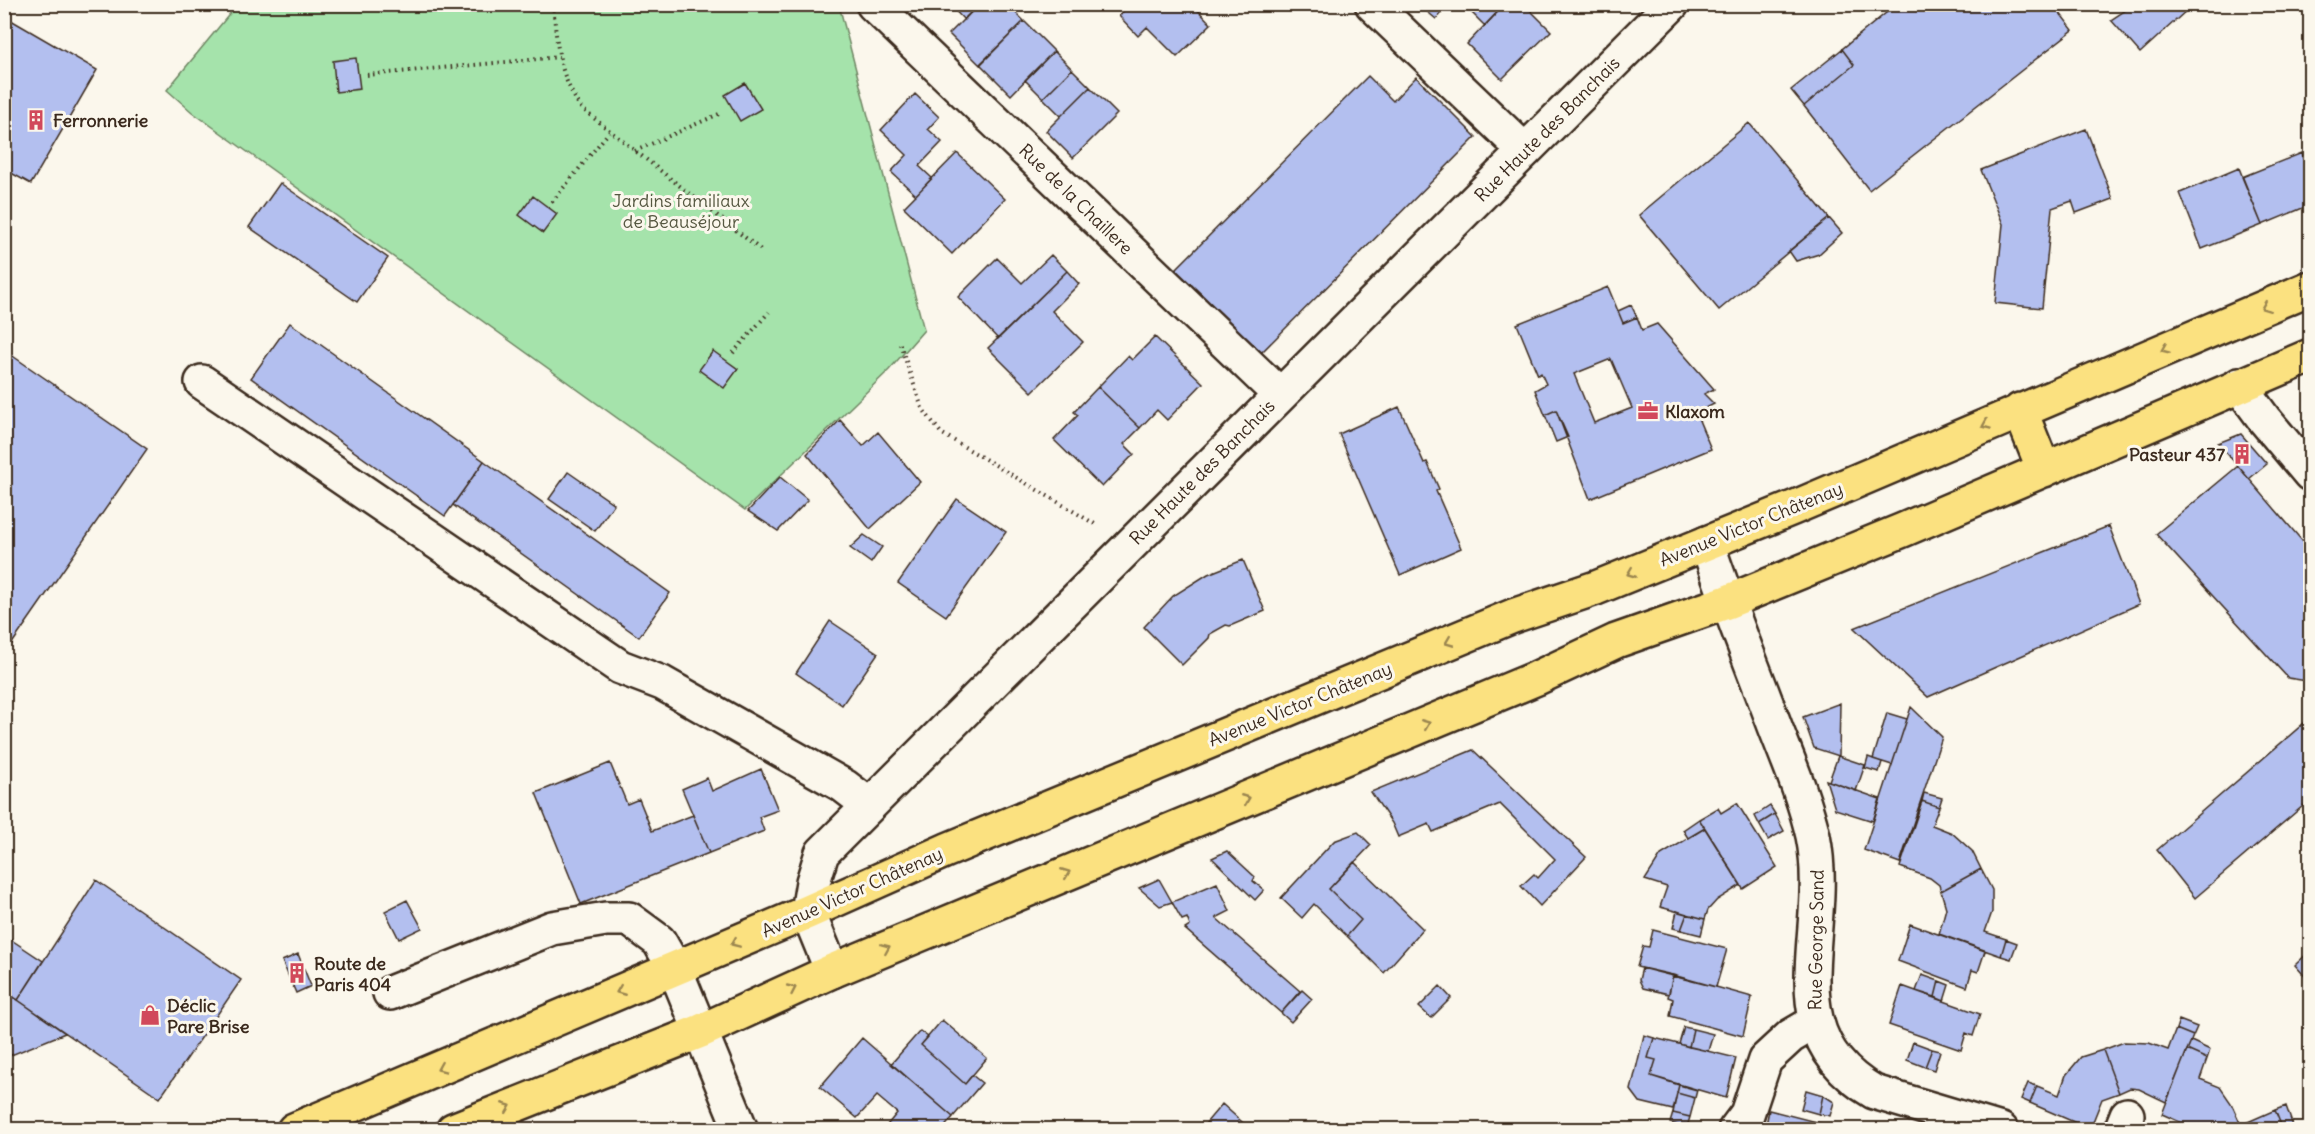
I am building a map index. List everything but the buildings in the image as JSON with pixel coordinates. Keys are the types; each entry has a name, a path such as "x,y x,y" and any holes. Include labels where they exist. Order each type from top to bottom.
{"main road":[{"name":"Avenue Victor Châtenay","path":"294,1130 808,912 947,850 1513,616 1596,588 1707,543 2310,288"},
{"path":"453,1130 701,1030 832,970 1537,678 1616,641 1727,602 2310,356"},
{"path":"2020,410 2044,470"}],"street":[{"name":"Rue de la Chaillere","path":"873,4 1279,394"},
{"path":"1372,4 1525,151"},
{"name":"Rue Haute des Banchais","path":"808,912 813,882 822,853 1672,4"},
{"path":"202,382 620,667 662,683 844,786 869,805"},
{"path":"2240,385 2264,419 2310,474"},
{"name":"Rue George Sand","path":"1707,543 1727,602 1796,782 1813,836 1819,886 1812,998 1815,1022 1824,1046 1839,1067 1855,1081 1874,1092 2001,1130"},
{"path":"808,912 832,970"},
{"path":"390,993 552,928 606,919 629,919 659,941 675,969 741,1130"},
{"path":"1735,1130 1747,1114 1765,1060 1777,1046 1815,1022"}],"path":[{"path":"553,4 559,57 569,89 581,108 761,250"},
{"path":"368,75 559,57"},
{"path":"634,151 719,114"},
{"path":"552,202 609,132"},
{"path":"732,353 769,312"},
{"path":"900,344 922,408 941,433 1100,527"}],"green space":[{"name":"Jardins familiaux de Beauséjour","path":"237,5 839,5 924,330 889,370 745,510 192,112 167,90"}],"place":[{"name":"Ferronnerie","path":"36,120"},
{"name":"Klaxom","path":"1648,411"},
{"name":"Pasteur 437","path":"2242,454"},
{"name":"Route de Paris 404","path":"297,973"},
{"name":"Déclic Pare Brise","path":"150,1015"}]}
